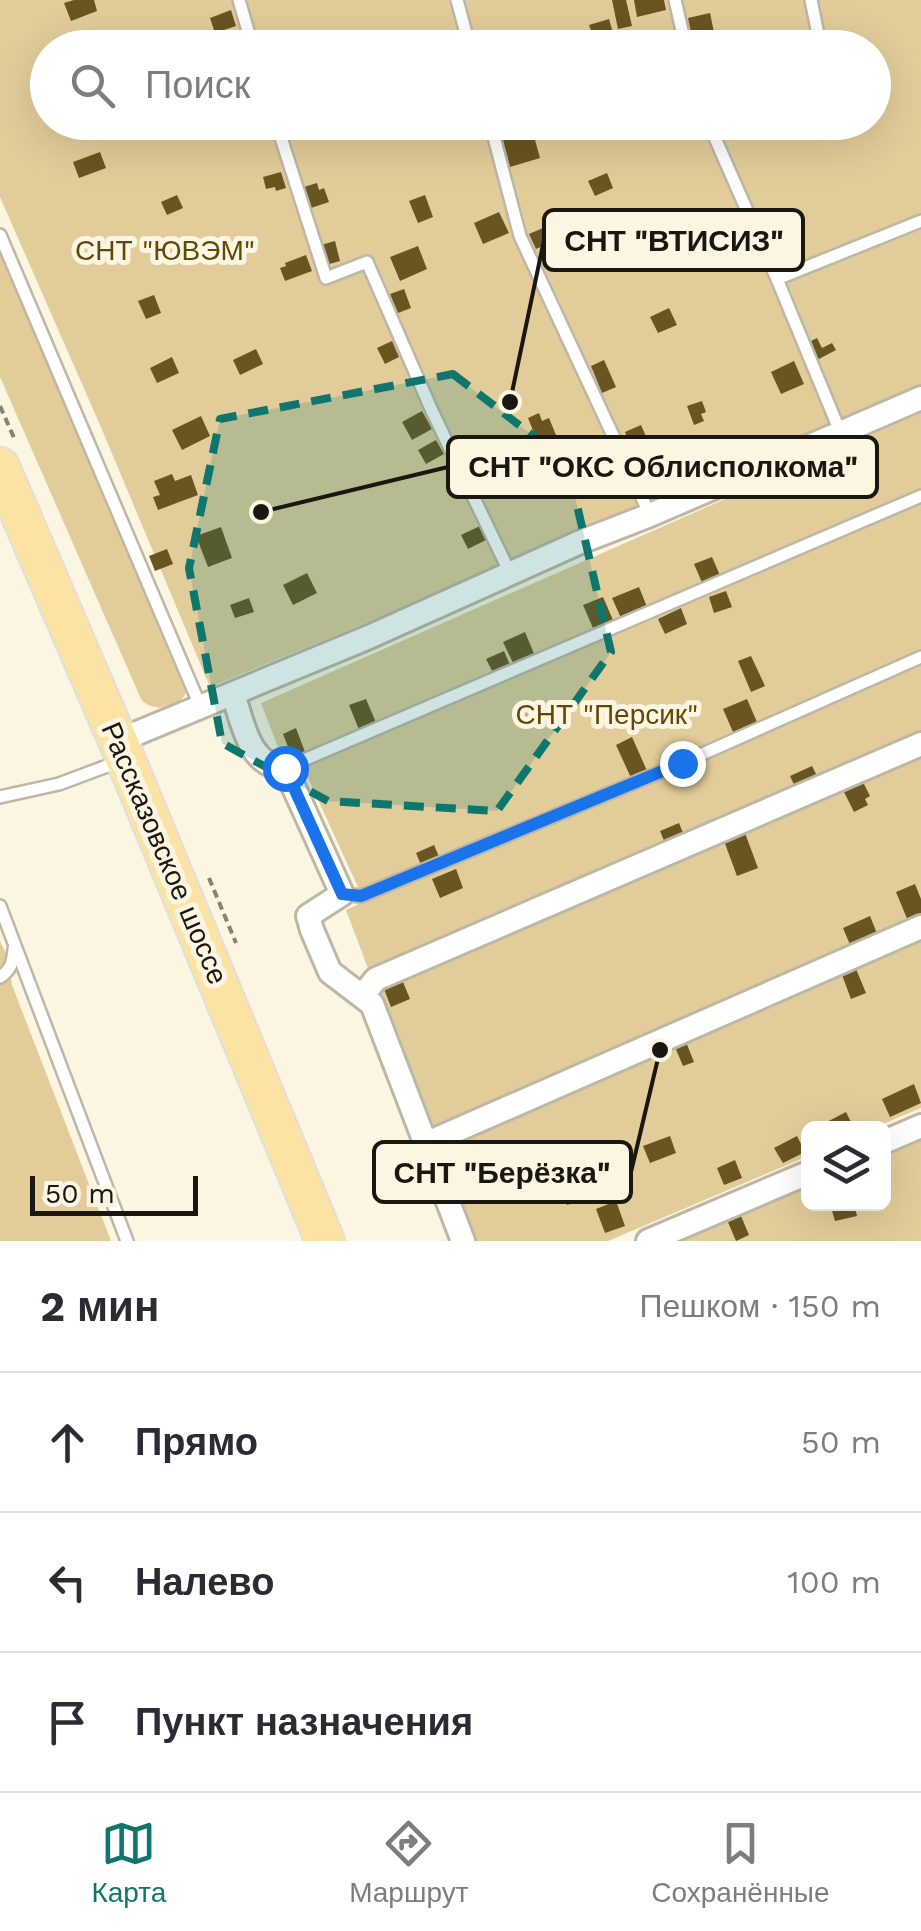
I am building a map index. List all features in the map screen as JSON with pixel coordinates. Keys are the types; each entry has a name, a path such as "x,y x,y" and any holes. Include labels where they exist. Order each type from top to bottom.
{"main road":[{"name":"Рассказовское шоссе","path":"0,467 303,1241"},
{"name":"Рассказовское шоссе","path":"0,522 112,754 325,1241"}],"street":[{"path":"112,754 201,708 578,542 921,398"},
{"path":"233,694 252,747 268,766 285,768 342,894 308,916 312,930 330,972 372,1004 463,1241"},
{"path":"362,996 376,979 921,744"},
{"path":"425,1144 921,927"},
{"path":"891,1139 921,1126"},
{"path":"648,1241 801,1176"}],"lane":[{"path":"239,0 248,30"},
{"path":"457,0 465,30"},
{"path":"675,0 682,30"},
{"path":"811,0 817,30"},
{"path":"282,140 326,278 367,262 432,411 510,573"},
{"path":"495,140 520,236 650,515"},
{"path":"716,140 841,434"},
{"path":"777,279 921,221"},
{"path":"0,235 201,708"},
{"path":"285,768 921,496"},
{"path":"342,894 361,896 682,763 921,657"},
{"path":"0,797 59,784 112,754"},
{"path":"0,906 126,1241"},
{"path":"0,977 13,961 14,945"}],"highlighted area":[{"path":"453,374 567,462 611,652 497,811 328,801 222,743 189,568 220,419"}],"green space":[{"name":"СНТ \"ЮВЭМ\"","path":"0,0 921,0 921,386 717,477 651,499 210,687 0,197"},
{"path":"0,252 186,693 171,706 152,706 141,699 0,377"},
{"name":"СНТ \"Персик\"","path":"921,413 921,740 372,979 346,910 363,902 358,887 297,754 282,758 261,703"},
{"path":"921,754 921,1108 890,1121 801,1121 801,1159 608,1241 472,1241 377,992"},
{"path":"0,941 8,958 12,985 111,1241 0,1241"},
{"path":"921,1136 921,1241 679,1241 801,1188 801,1211 891,1211 891,1149"}],"building":[{"path":"94,0 97,11 71,21 64,3"},
{"path":"612,0 626,0 632,26 618,29"},
{"path":"634,0 664,0 666,10 637,17"},
{"path":"231,10 236,26 214,30 210,18"},
{"path":"710,13 714,30 690,30 688,18"},
{"path":"609,19 612,30 591,30 589,25"},
{"path":"503,140 535,140 540,158 510,167"},
{"path":"100,152 106,168 79,178 73,162"},
{"path":"281,172 286,188 266,189 263,177"},
{"path":"607,173 613,188 595,196 588,181"},
{"path":"317,183 319,190 324,188 329,202 311,208 304,187"},
{"path":"177,195 183,208 167,215 161,202"},
{"path":"425,195 433,217 418,223 409,201"},
{"path":"499,212 509,233 483,244 474,223"},
{"path":"550,225 556,240 536,249 529,234"},
{"path":"335,241 340,261 326,265 321,245"},
{"path":"418,246 427,269 400,281 390,257"},
{"path":"306,255 312,271 285,281 280,268"},
{"path":"404,289 411,308 398,313 390,294"},
{"path":"154,295 161,313 146,319 138,301"},
{"path":"669,308 677,325 658,333 650,317"},
{"path":"817,338 822,348 832,343 836,350 817,360 807,343"},
{"path":"392,341 399,357 385,364 377,348"},
{"path":"256,349 263,364 240,375 233,360"},
{"path":"172,357 179,373 157,383 150,368"},
{"path":"604,360 616,387 602,393 591,366"},
{"path":"794,361 804,384 781,394 771,372"},
{"path":"702,401 704,421 694,425 687,406"},
{"path":"422,411 432,429 412,440 402,422"},
{"path":"539,413 542,421 549,418 556,435 538,443 528,418"},
{"path":"201,416 210,436 182,450 172,430"},
{"path":"641,425 648,441 631,448 625,432"},
{"path":"436,440 444,454 426,464 418,450"},
{"path":"172,474 175,481 191,475 198,495 158,510 153,497 160,495 154,481"},
{"path":"482,525 488,539 468,549 461,535"},
{"path":"221,527 232,558 208,567 196,536"},
{"path":"167,549 173,564 155,571 149,556"},
{"path":"712,557 722,580 704,587 694,564"},
{"path":"307,573 317,593 293,605 283,585"},
{"path":"639,587 647,607 621,618 612,598"},
{"path":"726,591 732,607 714,613 709,597"},
{"path":"603,597 613,620 593,628 583,605"},
{"path":"249,598 254,612 235,618 230,605"},
{"path":"681,608 687,624 665,634 658,619"},
{"path":"525,632 535,656 514,665 503,642"},
{"path":"504,651 510,665 493,673 486,659"},
{"path":"751,656 765,686 751,692 738,661"},
{"path":"366,699 377,725 360,732 349,705"},
{"path":"747,699 757,722 733,732 723,709"},
{"path":"296,728 305,752 292,757 283,734"},
{"path":"632,737 648,773 632,780 616,745"},
{"path":"812,766 819,780 797,791 790,776"},
{"path":"863,782 870,796 865,799 868,805 854,812 844,792"},
{"path":"679,823 686,840 667,848 660,831"},
{"path":"745,833 758,868 737,876 724,841"},
{"path":"434,845 440,859 422,867 416,853"},
{"path":"456,869 463,888 440,898 432,879"},
{"path":"915,884 921,899 921,915 908,921 896,892"},
{"path":"870,916 878,936 851,947 843,928"},
{"path":"856,969 866,993 851,999 842,975"},
{"path":"403,982 410,999 391,1007 384,989"},
{"path":"686,1042 694,1062 683,1066 675,1047"},
{"path":"914,1084 921,1103 890,1117 882,1099"},
{"path":"846,1112 850,1121 829,1121"},
{"path":"670,1136 676,1153 650,1163 643,1146"},
{"path":"797,1136 801,1154 783,1163 774,1148"},
{"path":"735,1160 742,1178 724,1185 717,1168"},
{"path":"578,1176 586,1199 567,1205 559,1183"},
{"path":"616,1201 625,1226 605,1233 596,1209"},
{"path":"832,1211 856,1211 857,1216 835,1221"},
{"path":"741,1216 749,1235 736,1241 728,1222"}],"place":[{"name":"СНТ \"ВТИСИЗ\"","path":"510,402"},
{"name":"СНТ \"ОКС Облисполкома\"","path":"261,512"},
{"name":"СНТ \"Берёзка\"","path":"660,1050"}],"route":[{"path":"285,768 342,894 361,896 682,763"}]}
